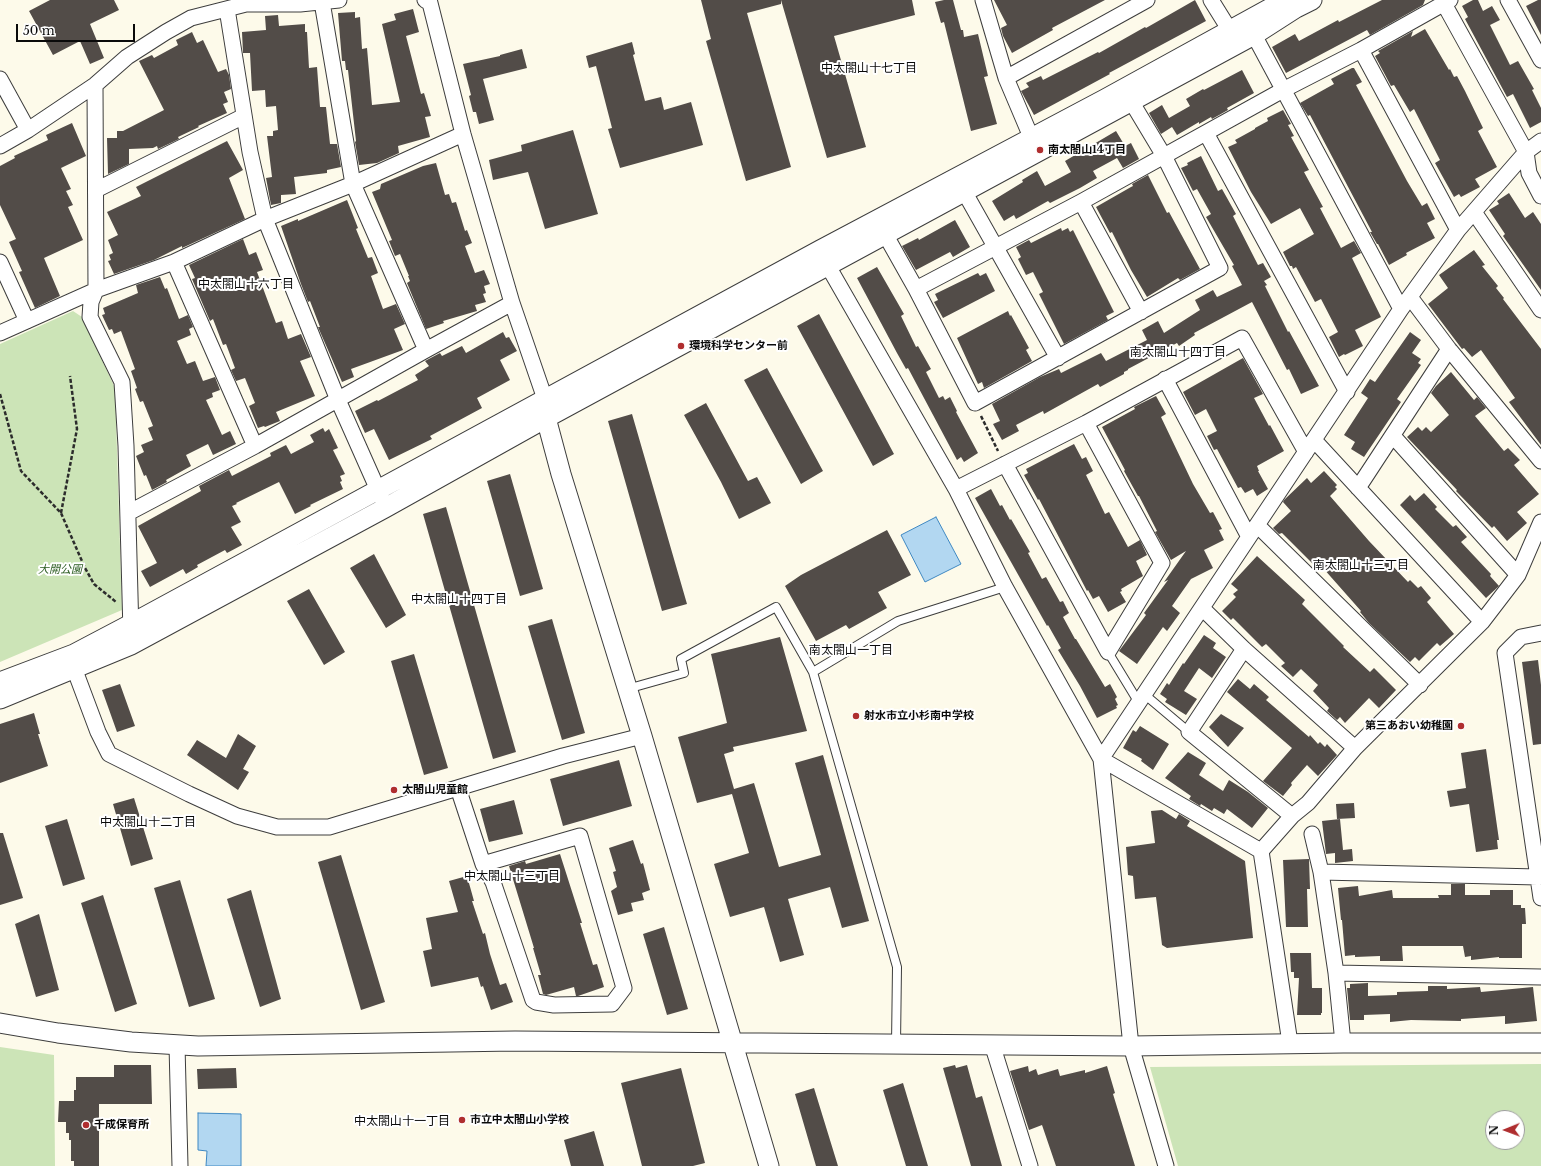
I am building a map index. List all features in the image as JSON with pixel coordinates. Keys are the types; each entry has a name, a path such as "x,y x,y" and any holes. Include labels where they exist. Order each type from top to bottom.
{"street":[{"path":"0,146 28,130 95,85 128,57 166,32 191,18 246,4 300,4 339,0"},
{"path":"425,0 430,3 463,134 512,303 545,399 546,418 561,474 628,689 769,1166"},
{"path":"983,0 1006,78 1031,137"},
{"path":"1006,78 1147,0"},
{"path":"1212,0 1229,29"},
{"path":"0,682 74,654 131,617 378,490 1031,137 1105,99 1229,29 1285,0"},
{"path":"0,699 131,645 385,508 546,418 885,234 965,193 1254,35 1296,8 1312,0"},
{"path":"1508,0 1541,60"},
{"path":"916,289 1081,202 1283,90 1361,50 1445,1 1526,152 1529,173 1541,196"},
{"path":"322,2 353,184 426,350"},
{"path":"227,9 250,152 265,219 338,400 385,508"},
{"path":"1254,35 1401,309"},
{"path":"1361,50 1458,230"},
{"path":"0,79 28,130"},
{"path":"95,85 96,290 91,302 90,316 122,382 126,446 131,645"},
{"path":"885,234 916,289 975,404 1220,268 1164,156 1131,101"},
{"path":"96,190 244,116"},
{"path":"1206,133 1347,392"},
{"path":"0,333 96,290 174,262 265,219 353,184 463,134"},
{"path":"1101,759 1401,309 1458,230 1526,152 1541,141"},
{"path":"965,193 1058,358"},
{"path":"1081,202 1141,312"},
{"path":"1474,212 1541,310"},
{"path":"0,262 26,321"},
{"path":"174,262 255,446"},
{"path":"828,266 956,489 1006,587 1101,759 1131,1046 1166,1166"},
{"path":"1410,297 1450,349 1541,461"},
{"path":"128,512 255,446 512,303"},
{"path":"956,489 1086,423 1242,338 1310,446 1358,488 1482,622"},
{"path":"1358,488 1450,349"},
{"path":"1165,379 1253,531 1420,685"},
{"path":"1086,423 1162,563 1108,652"},
{"path":"1393,436 1518,575"},
{"path":"1005,464 1108,652"},
{"path":"1261,851 1292,816 1308,803 1355,748 1482,622 1518,575 1541,522"},
{"path":"1202,608 1244,649 1355,748"},
{"path":"1541,633 1521,637 1505,653 1541,898"},
{"path":"1244,649 1189,732 1292,816"},
{"path":"74,668 98,732 109,754 237,816 278,827 329,827 563,756 642,736"},
{"path":"1101,759 1261,851"},
{"path":"458,788 483,864 493,882 533,1000 536,1002 554,1005 612,1004 624,988 580,836 483,864"},
{"path":"1312,834 1321,872 1336,973 1343,1043"},
{"path":"1261,851 1290,1044"},
{"path":"1321,872 1538,877"},
{"path":"1336,973 1541,977"},
{"path":"0,1023 58,1033 124,1041 198,1046 515,1041 1131,1046 1343,1043 1541,1044"},
{"path":"992,1044 1030,1166"},
{"path":"177,1045 180,1166"}],"lane":[{"path":"813,672 898,621 1006,587"},
{"path":"628,689 684,673 681,659 776,607 813,672 897,967 896,1044"},
{"path":"1108,652 1141,699 1189,732"}],"path":[{"path":"61,514 77,429 70,376"},
{"path":"0,394 21,471 61,514 85,568 94,584 131,617"},
{"path":"975,404 1005,464"}],"green space":[{"name":"大開公園","path":"73,311 82,317 115,388 122,610 0,662 0,344"},
{"path":"0,1047 54,1055 55,1166 0,1166"},
{"path":"1541,1064 1541,1166 1178,1166 1150,1067"}],"water":[{"path":"936,517 961,564 925,582 901,535"},
{"path":"198,1113 241,1114 241,1166 206,1166 207,1151 198,1150"}],"building":[{"path":"50,0 114,0 119,10 90,24 104,58 90,64 80,41 53,55 29,11"},
{"path":"701,0 781,0 781,4 747,13 791,167 746,181 706,41 711,39"},
{"path":"781,0 912,0 915,15 834,36 866,147 827,158"},
{"path":"953,0 964,37 978,34 988,76 984,77 997,124 971,131 944,22 941,23 935,2"},
{"path":"994,0 1105,0 1052,28 1053,30 1012,53 1003,36 1001,28 1007,25"},
{"path":"1195,0 1206,21 1034,115 1021,91 1029,87 1026,83 1041,76 1043,80 1098,52 1099,53"},
{"path":"1382,0 1425,0 1423,5 1370,35 1367,30 1286,73 1272,47 1295,34 1299,41 1338,20 1339,22"},
{"path":"1473,0 1478,0 1483,11 1492,6 1500,20 1490,25 1510,65 1518,61 1534,89 1532,90 1541,108 1541,122 1530,128 1513,94 1507,97 1465,19 1468,17 1462,6"},
{"path":"1541,0 1541,35 1526,6"},
{"path":"413,9 419,32 406,36 421,94 424,93 431,116 425,117 430,137 398,146 399,153 377,163 359,165 355,142 348,70 346,70 345,61 342,61 338,13 355,12 355,18 360,17 362,49 367,48 372,105 400,102 382,24 396,20 394,14"},
{"path":"278,15 279,26 305,24 305,32 307,32 309,68 317,67 320,107 326,107 330,144 337,144 341,167 327,170 327,173 294,177 296,194 281,195 281,203 271,205 266,178 272,177 267,136 273,136 273,131 278,130 276,106 266,107 265,90 252,91 250,53 243,53 242,32 266,30 265,16"},
{"path":"1425,29 1449,70 1450,69 1454,77 1457,76 1465,91 1483,128 1478,131 1497,167 1475,179 1480,187 1461,197 1459,194 1454,197 1435,163 1440,160 1414,109 1410,112 1394,85 1391,86 1375,56 1380,53 1378,51 1413,31 1411,37"},
{"path":"192,32 197,43 203,40 218,72 226,69 229,75 231,89 224,92 228,102 223,104 227,113 198,126 199,127 178,137 179,139 158,149 157,146 153,148 129,149 129,164 108,174 107,138 117,138 117,131 123,131 164,110 139,61 152,55 154,58 178,45 176,40"},
{"path":"632,42 635,54 633,55 645,101 661,97 664,110 691,102 703,145 620,168 608,129 612,128 596,66 589,68 586,56"},
{"path":"522,49 527,68 483,79 494,120 479,124 476,112 473,112 469,96 471,95 463,64 500,56"},
{"path":"1354,68 1362,82 1356,85 1407,181 1422,206 1427,203 1435,219 1427,223 1435,238 1406,253 1407,255 1389,265 1370,232 1372,232 1310,115 1308,116 1300,103 1334,84 1331,79"},
{"path":"1242,70 1254,93 1227,108 1228,110 1212,119 1211,117 1199,124 1199,122 1177,135 1172,127 1161,134 1149,113 1162,105 1169,118 1190,106 1186,99"},
{"path":"1283,110 1291,124 1288,125 1294,136 1291,137 1309,170 1304,172 1323,207 1320,208 1341,248 1354,241 1361,253 1352,258 1381,317 1355,330 1363,346 1339,357 1329,337 1338,332 1321,299 1315,302 1296,267 1293,269 1292,266 1290,266 1283,252 1314,234 1300,208 1271,224 1251,192 1228,147 1237,143 1235,140 1268,121 1267,118"},
{"path":"72,123 86,156 61,168 71,189 66,191 73,205 68,207 83,240 44,258 60,296 35,308 19,272 22,271 9,242 16,239 0,205 0,166 15,158 14,156 48,140 46,135"},
{"path":"573,130 598,214 545,229 528,172 493,180 489,160 522,151 521,145"},
{"path":"1116,131 1125,146 1131,143 1139,159 1123,168 1117,158 1093,171 1097,178 1080,188 1050,203 1048,201 1016,219 1014,215 1004,221 992,201 1023,182 1022,180 1037,171 1045,186 1071,172 1065,161"},
{"path":"227,141 243,170 229,178 245,219 182,248 182,246 154,260 114,274 108,261 111,260 109,255 113,253 108,240 118,235 107,212 141,196 136,187"},
{"path":"1201,156 1218,191 1222,189 1236,214 1233,216 1258,265 1263,263 1271,277 1264,281 1267,285 1265,286 1288,332 1289,331 1319,386 1301,394 1252,302 1194,333 1195,335 1179,346 1177,343 1128,369 1124,372 1124,374 1100,387 1098,384 1044,414 1043,411 1016,425 1019,431 1002,440 993,424 1000,421 992,404 1040,377 1059,369 1061,373 1101,353 1106,361 1147,340 1142,330 1158,321 1164,333 1200,310 1195,300 1213,290 1217,297 1242,285 1232,266 1234,265 1206,217 1211,214 1197,189 1193,191 1181,168 1188,165 1187,163"},
{"path":"436,163 445,195 449,194 452,203 456,202 465,231 467,230 472,243 465,246 475,273 484,270 490,284 484,286 486,293 483,294 486,302 475,305 477,311 443,321 444,323 426,329 407,283 410,281 409,276 400,254 395,256 389,241 392,240 372,192 380,189 381,184 423,166"},
{"path":"1148,175 1167,213 1169,212 1200,269 1180,280 1178,278 1147,297 1131,270 1112,232 1110,233 1096,207 1133,186 1132,184"},
{"path":"1509,193 1525,218 1533,212 1541,224 1541,290 1503,236 1505,234 1489,210 1499,204 1497,201"},
{"path":"347,200 358,228 356,229 368,258 372,257 378,273 371,276 383,309 396,304 405,324 394,329 403,350 351,369 354,377 342,382 318,327 320,327 310,301 308,302 281,226 298,219 298,221"},
{"path":"955,220 970,247 953,257 950,252 916,270 902,246 918,238 919,240"},
{"path":"1061,228 1062,231 1068,228 1070,232 1073,230 1114,312 1106,316 1108,320 1064,344 1039,294 1043,292 1033,272 1026,275 1018,259 1021,257 1016,247 1029,240 1031,243"},
{"path":"243,239 249,255 256,252 263,270 257,272 276,323 282,321 288,339 301,334 311,357 300,361 315,396 276,412 280,421 258,428 249,406 255,403 245,378 236,381 231,370 235,368 226,344 223,345 213,319 210,321 192,279 195,278 189,265"},
{"path":"1474,250 1485,265 1482,266 1498,286 1496,288 1504,298 1503,299 1541,349 1541,445 1509,402 1515,398 1481,350 1472,357 1464,348 1462,349 1428,304 1448,288 1439,275"},
{"path":"877,267 904,314 901,316 916,347 918,346 931,369 926,372 939,398 943,396 945,400 950,397 957,411 956,412 978,453 964,462 961,457 957,460 908,368 906,369 857,278"},
{"path":"978,273 980,276 986,273 995,291 943,318 934,302 938,300 935,294"},
{"path":"160,277 165,289 167,288 179,319 188,315 193,327 189,329 191,335 177,341 187,364 195,361 203,381 215,377 220,390 212,393 213,397 206,400 222,435 230,431 236,444 213,455 208,444 186,455 191,466 152,490 146,475 144,476 136,456 144,452 141,445 153,440 148,428 153,426 143,401 140,402 135,389 137,388 131,371 135,369 121,331 114,334 112,329 109,330 102,315 105,314 103,308 138,293 136,285"},
{"path":"1008,311 1029,348 1026,350 1032,361 984,388 982,382 978,384 957,338"},
{"path":"819,314 894,454 873,466 797,326"},
{"path":"503,332 506,338 509,337 517,351 500,360 510,380 477,398 482,408 430,436 432,439 389,460 374,429 365,433 355,411 418,380 415,375 429,366 425,361 440,353 442,356 462,346 466,353"},
{"path":"1410,332 1421,340 1412,353 1421,359 1418,363 1421,365 1397,399 1401,402 1364,457 1351,449 1355,442 1344,435 1368,398 1361,393 1370,379 1375,382"},
{"path":"1243,358 1263,394 1254,398 1284,451 1257,466 1258,471 1268,489 1257,496 1253,489 1245,493 1241,487 1238,488 1217,449 1214,450 1207,436 1217,431 1206,409 1195,415 1183,392"},
{"path":"767,368 823,471 801,484 744,380"},
{"path":"1451,372 1474,400 1477,397 1486,408 1475,416 1504,451 1508,448 1520,460 1514,465 1539,494 1517,512 1527,523 1507,541 1494,526 1492,528 1456,491 1457,490 1407,437 1418,427 1422,431 1426,427 1431,432 1449,415 1431,393 1436,386"},
{"path":"1156,396 1166,414 1161,417 1193,484 1210,513 1213,512 1222,529 1219,530 1224,540 1204,550 1213,568 1191,579 1172,606 1180,613 1167,631 1163,627 1137,664 1119,651 1146,615 1144,613 1168,580 1164,582 1186,551 1171,560 1155,532 1157,531 1102,427 1135,409 1134,407"},
{"path":"706,403 748,481 757,477 771,503 739,519 721,482 684,415"},
{"path":"632,414 687,604 662,611 608,421"},
{"path":"323,428 325,432 329,429 338,448 333,450 345,474 340,476 342,481 340,482 343,489 295,514 279,482 236,503 237,504 232,506 241,522 231,527 242,545 227,553 225,550 197,565 198,567 186,574 183,569 150,587 141,571 157,563 138,526 201,491 199,486 229,470 232,476 271,456 270,453 286,445 291,454 314,442 310,435"},
{"path":"1074,444 1082,459 1086,457 1093,471 1086,475 1105,514 1109,512 1128,547 1140,540 1147,555 1136,561 1143,576 1121,589 1122,591 1120,592 1126,602 1108,612 1099,596 1093,599 1088,590 1087,591 1039,499 1038,500 1024,475 1028,473 1026,469"},
{"path":"1324,471 1337,485 1335,487 1337,489 1330,496 1369,541 1408,582 1410,580 1418,588 1421,586 1431,598 1427,602 1454,634 1440,646 1437,643 1419,661 1415,657 1410,662 1369,623 1360,612 1361,611 1323,568 1320,571 1282,533 1279,534 1273,528 1291,511 1283,502 1284,500 1307,478 1311,483"},
{"path":"510,474 543,589 520,596 487,481"},
{"path":"991,489 1000,506 1002,505 1030,552 1028,553 1042,579 1046,577 1060,602 1063,601 1069,613 1063,617 1105,687 1110,684 1117,697 1115,699 1118,705 1116,706 1117,708 1097,718 1058,650 1061,648 1048,625 1047,626 975,498"},
{"path":"1424,493 1437,507 1435,509 1453,527 1456,525 1467,537 1461,542 1491,574 1490,576 1499,586 1486,598 1400,505 1410,495 1415,501"},
{"path":"446,507 516,752 493,759 423,514"},
{"path":"887,530 911,575 878,592 887,608 849,629 846,625 816,641 785,586 801,575"},
{"path":"374,554 406,615 386,628 350,568"},
{"path":"1257,556 1305,600 1302,604 1344,646 1343,647 1370,672 1374,668 1396,690 1379,708 1369,698 1345,723 1340,717 1337,720 1327,711 1329,708 1313,691 1318,685 1301,669 1293,677 1281,666 1285,663 1266,644 1262,647 1233,618 1231,620 1222,611 1236,597 1233,594 1238,590 1231,584"},
{"path":"309,589 345,652 324,665 287,601"},
{"path":"552,619 585,733 562,740 528,626"},
{"path":"1204,635 1216,643 1213,648 1226,657 1212,678 1199,668 1184,691 1197,699 1186,715 1165,702 1167,699 1160,694 1167,683 1169,685"},
{"path":"780,637 807,731 733,747 734,751 724,754 734,789 754,783 779,867 821,855 795,763 823,755 869,921 842,928 830,887 788,899 804,955 780,962 764,907 730,917 714,864 749,853 732,794 697,803 678,737 727,723 711,654"},
{"path":"414,654 448,768 424,775 391,661"},
{"path":"1538,660 1541,685 1541,744 1533,745 1522,662"},
{"path":"1238,679 1250,689 1254,684 1269,697 1266,700 1309,737 1310,735 1318,744 1320,742 1325,747 1327,744 1337,755 1318,776 1307,765 1291,783 1292,785 1283,796 1263,781 1292,748 1227,692"},
{"path":"120,684 135,726 117,732 102,690"},
{"path":"34,713 40,734 38,734 48,766 0,783 0,724"},
{"path":"1221,714 1244,728 1228,747 1209,727"},
{"path":"1140,726 1169,744 1153,770 1141,761 1142,759 1123,748 1133,730 1136,732"},
{"path":"238,734 256,746 243,769 249,772 238,790 187,755 197,740 226,758"},
{"path":"1486,749 1499,840 1497,840 1498,849 1476,852 1469,804 1450,807 1447,791 1466,788 1461,753"},
{"path":"1188,752 1206,763 1199,775 1223,791 1229,780 1248,792 1268,808 1252,828 1227,809 1224,814 1214,808 1212,811 1201,804 1200,806 1189,799 1191,796 1165,778"},
{"path":"619,760 632,806 563,826 550,779"},
{"path":"134,798 153,859 131,866 113,804"},
{"path":"514,800 523,834 489,842 480,809"},
{"path":"1354,803 1355,818 1337,819 1336,804"},
{"path":"1162,810 1176,819 1179,814 1190,821 1187,826 1245,861 1253,938 1167,948 1162,945 1156,897 1135,899 1133,876 1128,875 1126,847 1155,843 1151,811"},
{"path":"67,819 85,879 63,886 45,826"},
{"path":"1340,819 1343,850 1352,849 1353,861 1335,863 1335,853 1326,854 1322,821"},
{"path":"0,833 3,833 23,898 0,905"},
{"path":"633,840 641,864 643,863 650,890 642,893 644,900 631,903 633,911 618,915 611,891 617,887 613,872 616,871 609,848"},
{"path":"560,854 582,923 580,923 593,965 597,964 604,987 578,996 576,996 574,987 546,995 543,994 538,975 541,975 534,948 509,866 525,861 526,864"},
{"path":"341,855 385,1002 361,1010 318,862"},
{"path":"1309,859 1310,889 1307,889 1308,927 1286,927 1283,860"},
{"path":"467,876 474,901 472,901 483,934 485,933 500,985 506,983 513,1002 491,1010 483,986 481,987 478,977 431,987 423,951 432,949 426,918 458,912 449,881"},
{"path":"180,880 215,999 189,1007 154,888"},
{"path":"1451,884 1465,884 1465,895 1490,895 1490,890 1513,890 1513,905 1521,905 1521,908 1525,908 1526,924 1522,924 1522,958 1499,957 1471,960 1471,956 1465,957 1463,946 1402,946 1403,961 1380,961 1380,956 1345,956 1338,888 1358,886 1359,896 1392,890 1393,898 1439,898 1438,895 1451,895"},
{"path":"251,890 281,999 260,1007 227,899"},
{"path":"103,895 137,1004 115,1012 81,903"},
{"path":"39,914 59,990 36,997 15,924"},
{"path":"664,927 688,1009 667,1015 643,934"},
{"path":"1290,953 1311,953 1312,988 1322,988 1321,1015 1297,1015 1299,978 1294,978 1294,972 1291,972"},
{"path":"1368,983 1368,996 1397,995 1397,992 1428,991 1428,986 1447,986 1447,989 1480,987 1481,992 1533,987 1537,1021 1505,1024 1505,1016 1461,1019 1461,1021 1411,1020 1390,1022 1390,1014 1364,1015 1364,1020 1350,1020 1347,988 1350,988 1350,984"},
{"path":"114,1065 151,1065 152,1104 99,1104 99,1166 74,1166 74,1161 71,1161 71,1140 69,1140 69,1133 66,1133 66,1122 58,1122 59,1101 74,1101 76,1077 114,1077"},
{"path":"955,1065 956,1068 967,1065 976,1098 982,1096 1002,1166 971,1166 943,1068"},
{"path":"1028,1066 1029,1072 1036,1069 1038,1075 1058,1069 1060,1076 1085,1070 1085,1073 1107,1066 1115,1093 1113,1094 1135,1166 1056,1166 1042,1125 1029,1130 1010,1071"},
{"path":"236,1068 237,1088 198,1089 197,1069"},
{"path":"681,1068 705,1163 693,1166 642,1166 621,1083"},
{"path":"903,1083 928,1166 906,1166 883,1090"},
{"path":"814,1088 838,1166 816,1166 795,1094"},
{"path":"594,1131 604,1166 571,1166 564,1140"}],"place":[{"name":"南太閤山14丁目","path":"1040,150"},
{"name":"環境科学センター前","path":"681,346"},
{"name":"射水市立小杉南中学校","path":"856,716"},
{"name":"第三あおい幼稚園","path":"1461,726"},
{"name":"太閤山児童館","path":"394,790"},
{"name":"市立中太閤山小学校","path":"462,1120"},
{"name":"千成保育所","path":"86,1125"}],"district":[{"name":"中太閤山十七丁目","path":"869,69"},
{"name":"中太閤山十六丁目","path":"246,285"},
{"name":"南太閤山十四丁目","path":"1178,353"},
{"name":"南太閤山十三丁目","path":"1361,566"},
{"name":"中太閤山十四丁目","path":"459,600"},
{"name":"南太閤山一丁目","path":"851,651"},
{"name":"中太閤山十二丁目","path":"148,823"},
{"name":"中太閤山十三丁目","path":"512,877"},
{"name":"中太閤山十一丁目","path":"402,1122"}]}
